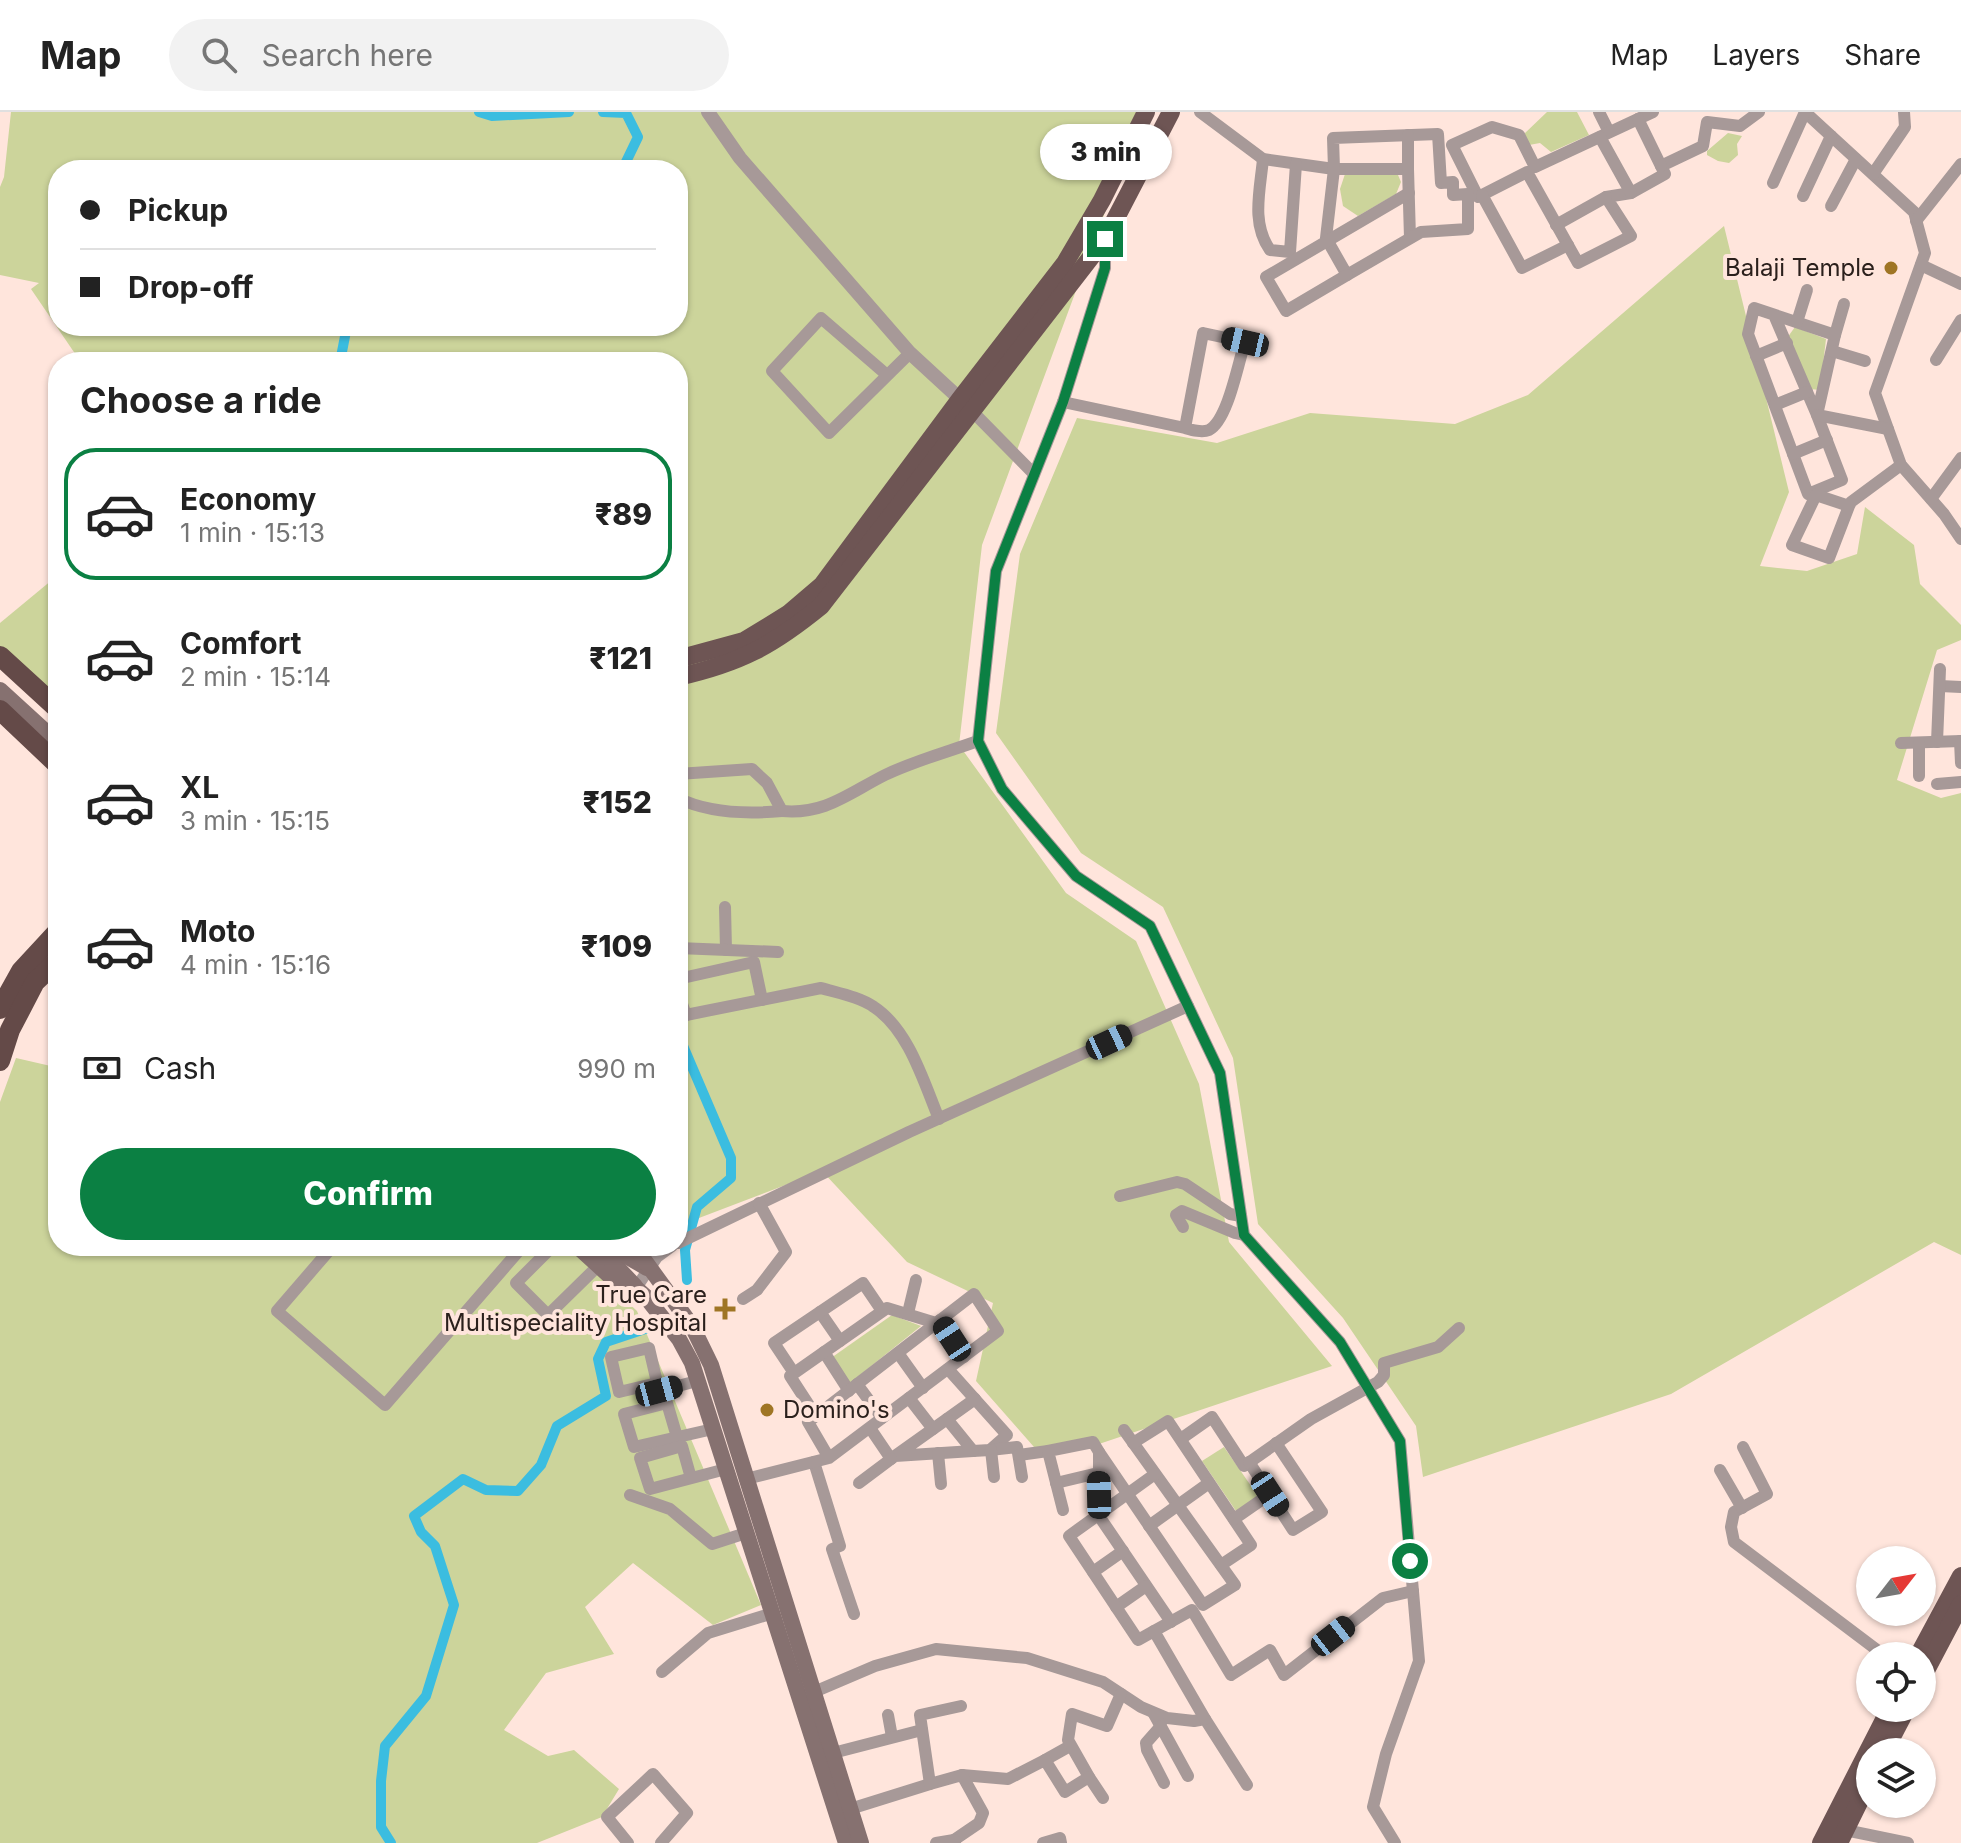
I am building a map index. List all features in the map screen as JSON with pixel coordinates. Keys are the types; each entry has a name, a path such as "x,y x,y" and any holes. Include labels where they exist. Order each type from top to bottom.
{"highway":[{"path":"0,656 48,700"},
{"path":"0,710 48,756"},
{"path":"0,1009 21,971 48,942"},
{"path":"0,1061 10,1030 35,982 48,970"}],"main road":[{"path":"688,675 747,656 792,630 821,606 1065,263 1102,200 1146,112"},
{"path":"688,658 744,641 788,614 822,585 966,404 1105,239 1171,112"},
{"path":"0,675 48,719"},
{"path":"0,690 48,734"},
{"path":"588,1256 618,1282 636,1288"},
{"path":"606,1256 654,1305 692,1363 713,1429 814,1692 861,1843"},
{"path":"627,1256 648,1268"},
{"path":"640,1256 703,1345 746,1533 846,1843"},
{"path":"1926,1642 1961,1576"},
{"path":"1936,1654 1959,1615"},
{"path":"1844,1824 1884,1722"},
{"path":"1821,1843 1844,1824 1856,1804"}],"street":[{"path":"708,112 740,158 910,353 966,404 1034,474"},
{"path":"1200,112 1263,159 1334,169 1408,169"},
{"path":"1599,112 1605,134 1631,193"},
{"path":"1661,166 1703,146 1704,117 1740,126 1759,112"},
{"path":"1773,183 1805,112 1914,212 1925,253 1875,393 1901,465 1961,539"},
{"path":"1873,174 1905,127 1904,112"},
{"path":"1556,225 1606,197 1631,193 1665,174 1642,115 1531,169 1478,197 1452,145 1492,127 1519,135 1531,169 1556,225 1578,263 1631,236 1606,197"},
{"path":"1347,275 1328,242 1326,238 1334,169 1333,138 1438,134 1441,183 1453,182 1453,195 1468,194 1468,229 1421,232 1286,311 1266,277 1292,256 1328,242 1409,193"},
{"path":"1408,135 1410,238"},
{"path":"1803,196 1831,136"},
{"path":"1263,159 1257,222 1260,236 1270,250 1292,256"},
{"path":"1831,206 1856,159"},
{"path":"1292,256 1296,164"},
{"path":"1916,221 1961,164"},
{"path":"1482,195 1522,268 1568,245"},
{"path":"1105,239 1105,268 1063,402 996,571 978,741 1002,789 1076,876 1150,926 1220,1073 1244,1235 1340,1342 1400,1441 1419,1661 1386,1754 1373,1807 1395,1843"},
{"path":"1921,265 1961,284"},
{"path":"1797,322 1807,290"},
{"path":"1817,415 1844,304"},
{"path":"1774,315 1842,480 1808,494 1748,334 1754,308 1835,335"},
{"path":"887,375 821,318 772,371 829,433 910,353"},
{"path":"1936,360 1961,320"},
{"path":"1063,402 1185,428 1206,432 1223,414 1245,342 1203,333 1185,428"},
{"path":"1756,356 1787,343"},
{"path":"1832,351 1865,361"},
{"path":"1775,405 1807,392"},
{"path":"1817,415 1888,429"},
{"path":"1793,454 1827,440"},
{"path":"1931,499 1961,458"},
{"path":"1849,506 1816,495 1792,545 1829,558 1851,502 1901,465"},
{"path":"1937,742 1940,669"},
{"path":"1940,686 1961,687"},
{"path":"688,803 696,807 760,813 802,813 838,802 886,774 978,741"},
{"path":"1901,743 1960,741 1961,763"},
{"path":"1919,743 1919,776"},
{"path":"688,773 752,769 767,783 782,811"},
{"path":"1937,784 1961,782"},
{"path":"725,907 726,950"},
{"path":"688,948 726,950 754,956"},
{"path":"688,976 778,952"},
{"path":"754,956 762,1000"},
{"path":"688,1017 821,988 874,1007 905,1043 939,1119"},
{"path":"688,1238 1188,1006"},
{"path":"1120,1196 1177,1182 1185,1184 1230,1214 1241,1216"},
{"path":"1168,1202 1183,1227"},
{"path":"743,1299 757,1290 786,1252 759,1203"},
{"path":"1176,1215 1182,1211 1190,1213 1244,1235"},
{"path":"324,1256 277,1311 385,1405 514,1256"},
{"path":"543,1256 516,1283 548,1315 598,1266"},
{"path":"636,1288 660,1256"},
{"path":"908,1313 916,1280"},
{"path":"794,1373 774,1343 863,1283 882,1311"},
{"path":"691,1478 682,1446 640,1458 650,1489 691,1478 734,1477 829,1458 998,1331 974,1294 808,1422 829,1458"},
{"path":"816,1416 790,1376 887,1308 938,1322 964,1357"},
{"path":"820,1312 840,1341"},
{"path":"1185,1436 1212,1417 1244,1466 1311,1419 1368,1389 1384,1375 1384,1363 1438,1347 1459,1328"},
{"path":"824,1352 882,1418"},
{"path":"898,1353 923,1388"},
{"path":"948,1369 1007,1435 990,1450"},
{"path":"657,1383 659,1391 697,1381"},
{"path":"909,1398 933,1429"},
{"path":"859,1483 975,1399"},
{"path":"677,1437 667,1403 624,1414 634,1447 713,1429"},
{"path":"947,1419 973,1451"},
{"path":"1133,1443 1168,1421 1251,1545 1221,1565"},
{"path":"870,1428 893,1457"},
{"path":"1124,1430 1235,1585 1138,1640 1069,1536 1155,1474"},
{"path":"1019,1455 1093,1442 1149,1526 1197,1608 1231,1675 1270,1650 1284,1675 1383,1598 1413,1591"},
{"path":"1276,1443 1322,1512"},
{"path":"893,1457 1017,1447 1022,1477"},
{"path":"1743,1447 1767,1494 1734,1512 1731,1527 1734,1542 1866,1642"},
{"path":"990,1450 994,1477"},
{"path":"1048,1451 1063,1510"},
{"path":"1099,1452 1099,1516 1171,1622"},
{"path":"938,1453 941,1484"},
{"path":"814,1462 840,1546 832,1549 854,1614"},
{"path":"1249,1462 1293,1530 1334,1504"},
{"path":"1720,1470 1742,1508"},
{"path":"1056,1483 1098,1473"},
{"path":"1149,1526 1209,1483"},
{"path":"1234,1519 1270,1494"},
{"path":"630,1495 670,1509 712,1544 746,1533"},
{"path":"1093,1572 1123,1551"},
{"path":"1116,1607 1146,1586"},
{"path":"662,1672 708,1633 773,1613"},
{"path":"1154,1631 1247,1785"},
{"path":"814,1692 875,1666 936,1649 1027,1658 1103,1682 1154,1714 1194,1721 1205,1719"},
{"path":"1103,1798 1070,1746 1072,1714 1107,1726 1121,1694"},
{"path":"930,1784 920,1715 961,1706"},
{"path":"1154,1714 1188,1776"},
{"path":"888,1715 892,1737"},
{"path":"1161,1726 1146,1743 1164,1783"},
{"path":"833,1753 922,1730"},
{"path":"850,1809 962,1775 1008,1779 1070,1746"},
{"path":"1045,1760 1065,1792 1089,1777"},
{"path":"628,1843 607,1817 653,1774 687,1813 664,1842"},
{"path":"936,1843 954,1842 979,1823 983,1813 962,1775"},
{"path":"1844,1824 1900,1842"},
{"path":"1043,1843 1060,1838 1061,1843"}],"green space":[{"path":"11,112 1142,112 982,545 959,745 1066,893 1136,941 1199,1084 1229,1242 1332,1366 1090,1447 1034,1447 976,1381 993,1303 907,1262 822,1171 688,1222 688,352 74,352 63,336 688,336 688,160 48,160 48,314 31,289 39,283 0,275 0,187 4,177"},
{"path":"1547,112 1577,112 1589,135 1551,152 1540,143 1529,145 1523,135"},
{"path":"1728,133 1742,136 1737,144 1738,155 1729,163 1707,155 1707,151"},
{"path":"1345,174 1398,175 1401,182 1396,194 1358,216 1343,206 1340,189"},
{"path":"1724,226 1789,492 1760,566 1807,571 1857,554 1865,507 1914,545 1920,584 1961,625 1961,640 1937,650 1897,780 1941,798 1961,793 1961,1255 1934,1242 1671,1394 1423,1477 1416,1426 1343,1318 1258,1224 1233,1058 1163,907 1081,853 996,733 1020,554 1077,418 1217,443 1310,413 1455,424 1528,395"},
{"path":"1795,327 1826,339 1820,390 1810,389 1787,338"},
{"path":"48,583 48,691 0,648 0,623"},
{"path":"16,1058 48,1065 48,1256 579,1256 637,1311 761,1605 713,1625 633,1563 585,1607 614,1654 546,1673 504,1730 548,1756 574,1750 619,1789 602,1817 537,1843 0,1843 0,1102"},
{"path":"892,1315 921,1326 850,1383 831,1358"},
{"path":"1224,1447 1258,1496 1236,1511 1202,1461"}],"waterway":[{"path":"479,112 492,116 569,112"},
{"path":"603,112 626,113 638,137 627,160"},
{"path":"342,352 345,336"},
{"path":"688,1057 731,1158 731,1178 697,1207 688,1239"},
{"path":"685,1256 687,1280"},
{"path":"391,1843 381,1827 385,1746 426,1696 454,1605 435,1546 421,1532 414,1516 463,1479 486,1490 518,1491 541,1465 557,1426 606,1396 598,1359 606,1342 651,1327"}],"place":[{"name":"Balaji Temple","path":"1891,268"},
{"name":"True Care Multispeciality Hospital","path":"725,1309"},
{"name":"Domino's","path":"767,1410"}],"route":[{"path":"1105,239 1105,268 1063,402 996,571 978,741 1002,789 1076,876 1150,926 1220,1073 1244,1235 1340,1342 1400,1441 1410,1561"}]}
